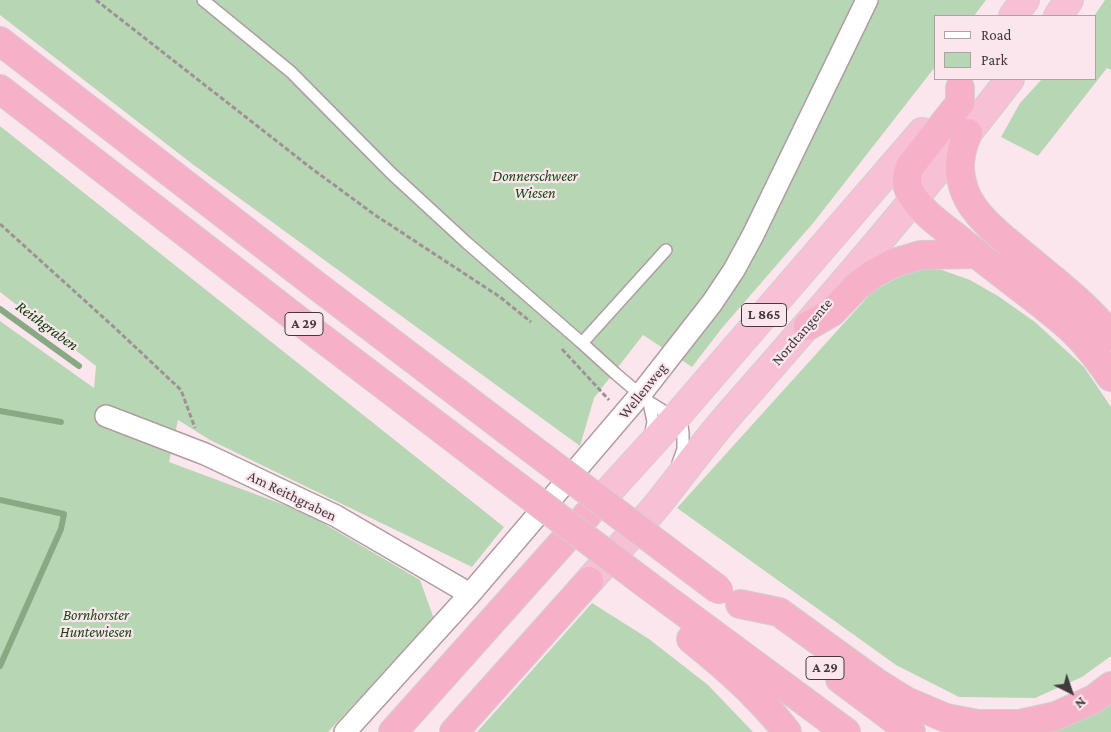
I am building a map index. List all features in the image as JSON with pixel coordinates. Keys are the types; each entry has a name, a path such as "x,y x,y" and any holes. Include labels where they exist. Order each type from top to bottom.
{"highway":[{"path":"1014,15 1025,0"},
{"path":"1059,15 1069,0"},
{"name":"A 29","path":"0,41 508,431 911,732"},
{"name":"Nordtangente","path":"454,732 668,492 727,417 808,326 915,200 1009,80"},
{"path":"963,83 960,103 911,165 907,173 906,181 909,192 936,220 976,254 1070,328 1101,362 1111,377"},
{"name":"L 865","path":"393,732 676,417 963,83"},
{"name":"A 29","path":"0,89 285,310 650,587 688,626 846,732"},
{"path":"968,133 961,149 959,166 966,194 973,206 994,231 1074,297 1111,336"},
{"path":"808,326 832,312 857,286 894,263 921,255 976,254"},
{"path":"730,597 779,612 876,683 906,701 946,718 978,724 1020,724 1056,716 1094,699 1111,686"},
{"path":"688,626 773,715 786,732"}],"street":[{"name":"Wellenweg","path":"345,732 470,594 621,417 644,398 712,303 734,270 753,235 867,0"},
{"name":"Am Reithgraben","path":"106,416 205,454 336,516 470,594"}],"lane":[{"path":"203,0 291,72 391,173 467,243 644,398 676,417 682,426 683,448 668,492"},
{"path":"582,343 666,250"},
{"path":"644,398 653,422 648,448"}],"path":[{"path":"96,0 359,204 500,297 535,326"},
{"path":"0,224 181,390 205,454"},
{"path":"556,343 602,391 621,417"}],"green space":[{"name":"Donnerschweer Wiesen","path":"0,0 986,0 975,15 934,15 934,68 814,222 722,328 692,367 643,335 594,398 580,446 191,163 0,15"},
{"path":"1105,0 1111,0 1111,70 1107,68 1038,156 1001,137 1020,103 1041,80 1096,80 1095,15"},
{"name":"Bornhorster Huntewiesen","path":"0,126 504,527 472,567 210,440 178,420 169,462 306,513 420,580 434,619 328,732 0,732 0,321 94,388 96,366 0,292"},
{"path":"925,268 942,270 970,280 998,296 1035,322 1084,367 1111,407 1111,656 1082,677 1035,698 959,697 896,665 677,508 873,291 903,275"},
{"path":"592,603 649,639 708,685 753,732 477,732"},
{"path":"1111,703 1111,732 1042,732 1101,711"}],"waterway":[{"name":"Reithgraben","path":"0,309 79,366"},
{"path":"0,411 61,422"},
{"path":"0,500 64,514 61,529 0,666"}]}
